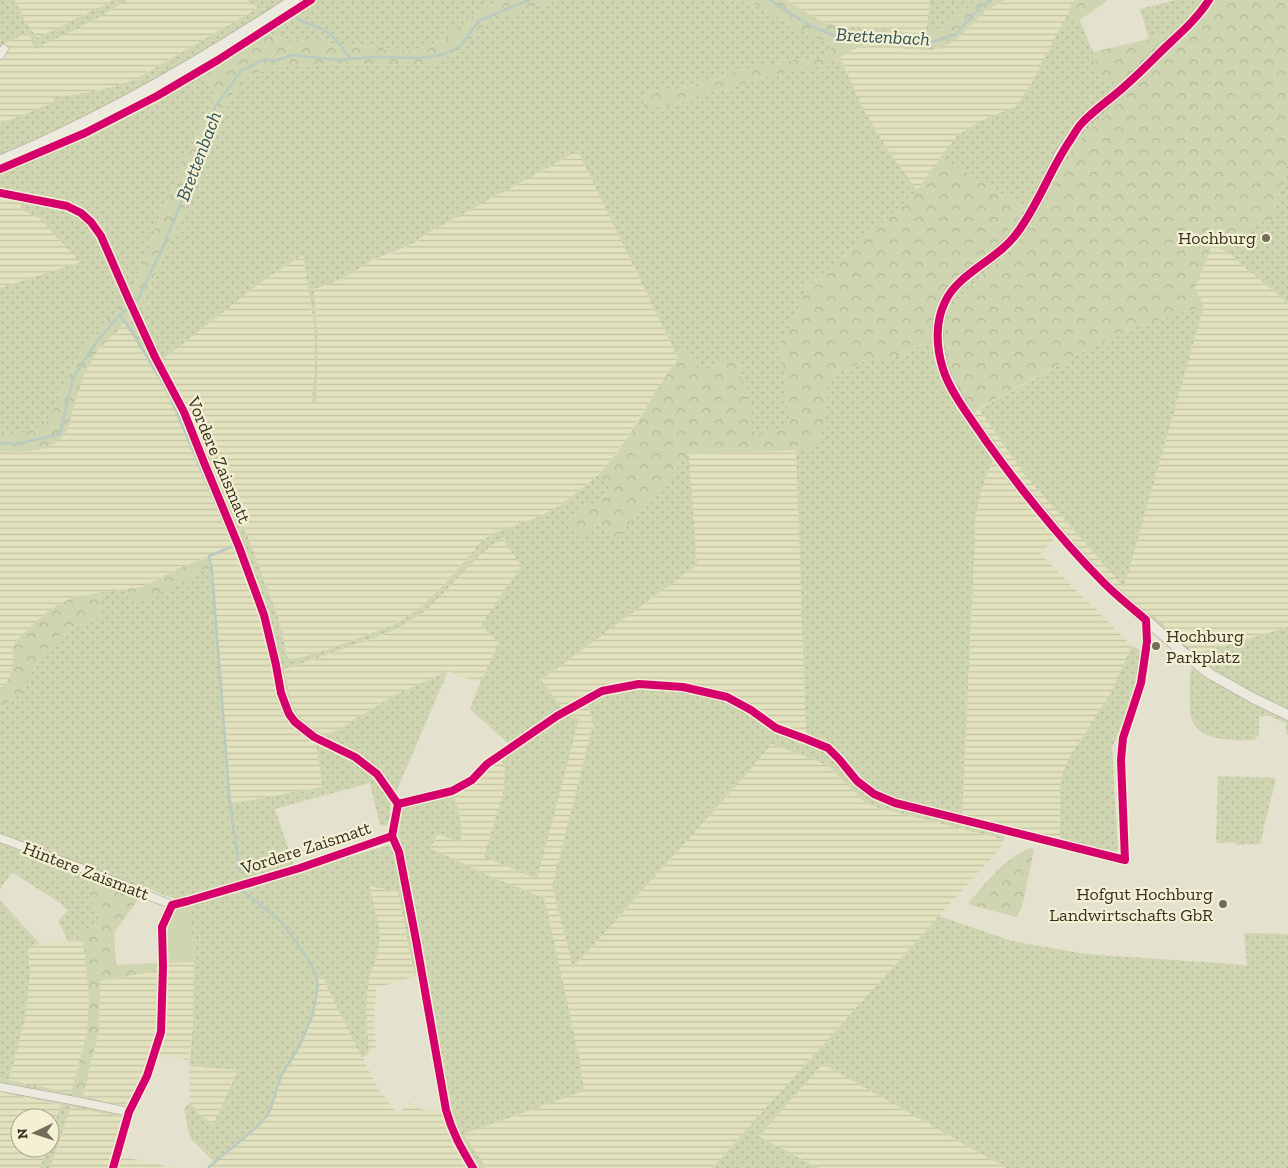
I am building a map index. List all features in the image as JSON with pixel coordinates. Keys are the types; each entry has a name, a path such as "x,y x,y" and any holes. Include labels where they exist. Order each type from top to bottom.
{"main road":[{"path":"0,161 84,124 131,100 203,58 291,2"}],"street":[{"path":"1208,1 1197,17 1126,86 1082,123 1060,154 1034,207 1016,235 994,256 971,272 951,291 944,302 938,324 938,342 943,369 968,416 1014,479 1066,542 1105,584 1210,674 1288,715"},
{"name":"Vordere Zaismatt","path":"0,193 67,206 91,222 101,236 155,357 184,412 239,547 264,615 281,693 289,714 308,733 355,757 377,774 398,804 392,836 300,868 172,905"},
{"name":"Hintere Zaismatt","path":"0,838 172,905"},
{"path":"113,1168 129,1112 147,1076 161,1032 162,927 172,905"},
{"path":"0,1087 129,1112"}],"green space":[{"path":"0,0 15,0 25,21 37,38 112,0 127,0 93,20 34,49 32,40 27,33 0,46"},
{"path":"15,0 112,0 37,38 25,21"},
{"path":"127,0 247,0 258,8 129,82 53,99 54,102 0,124 0,46 27,33 32,40 32,45 110,11"},
{"path":"247,0 502,0 478,12 457,28 447,39 414,51 285,39 270,34 258,38 199,75 217,95 199,130 157,224 131,297 85,345 69,374 52,414 44,425 27,432 12,434 0,432 0,288 80,262 39,218 22,210 19,202 0,197 0,124 54,102 53,98 108,88 139,77 258,8"},
{"path":"502,0 556,0 501,16 486,23 454,54 433,64 282,66 250,75 221,110 181,218 145,296 141,310 138,310 131,297 157,224 199,130 217,95 198,76 258,38 270,34 285,39 414,51 447,39 457,28 478,12"},
{"path":"556,0 728,0 754,4 767,9 780,19 831,44 831,50 825,56 815,59 794,60 741,70 678,90 645,92 706,93 800,69 828,65 840,58 864,110 885,146 917,190 888,218 806,288 797,316 781,342 790,427 776,431 755,434 722,362 700,371 683,352 678,358 578,151 428,233 415,242 373,260 338,280 314,289 317,346 316,403 312,402 315,365 314,323 303,255 267,278 163,359 187,406 208,455 215,451 280,622 288,660 325,650 386,628 405,619 444,584 475,550 475,547 493,533 534,519 558,507 598,475 613,490 568,520 597,520 615,540 689,454 697,565 541,680 563,709 571,717 579,719 537,879 484,857 503,793 505,768 500,757 514,749 470,709 499,643 481,626 522,566 505,543 504,538 483,553 428,608 412,620 378,636 284,669 291,702 295,710 306,723 327,736 393,696 448,671 390,806 390,816 387,825 380,826 370,783 275,809 296,872 399,842 398,822 406,805 453,793 461,823 461,843 438,834 430,848 499,880 544,896 579,1057 584,1091 464,1134 486,1168 468,1168 449,1128 444,1111 450,1111 424,973 415,976 398,892 370,886 380,938 367,995 366,1014 369,1053 362,1058 322,976 317,978 317,998 311,1019 298,1050 282,1074 269,1112 261,1123 248,1135 214,1162 190,1138 184,1109 190,1102 198,1113 213,1125 238,1070 189,1066 193,1027 194,962 190,905 172,908 174,898 160,894 147,887 140,897 98,880 89,891 101,926 82,929 83,940 68,941 58,921 68,910 60,903 12,872 0,889 0,707 22,694 33,670 46,650 60,636 102,616 98,593 127,589 129,602 169,589 211,564 230,804 322,787 316,743 296,731 282,714 276,697 265,628 236,551 167,390 125,323 134,313 141,310 145,297 181,218 221,110 250,75 282,66 433,64 454,54 486,23 501,16"},
{"path":"728,0 786,0 823,22 843,27 868,27 914,33 943,29 976,0 1005,0 987,10 954,42 936,49 922,50 875,44 864,45 828,65 757,79 735,87 706,93 685,103 651,108 644,107 642,99 645,92 678,90 741,70 794,60 815,59 825,56 831,50 831,44 780,19 767,9 754,4"},
{"path":"786,0 930,0 926,32 914,33 868,27 843,27 823,22"},
{"path":"930,0 976,0 943,29 926,32"},
{"path":"1005,0 1074,0 1023,98 1016,106 978,122 957,136 917,190 885,146 864,110 840,58 864,45 875,44 917,50 936,49 974,22 987,10"},
{"path":"1074,0 1108,0 1080,20 1068,13"},
{"path":"1176,0 1216,0 1210,11 1170,54 1081,139 1027,233 965,292 956,303 945,334 948,368 957,390 1017,478 1108,583 1148,617 1150,612 1195,654 1288,627 1288,735 1286,734 1286,723 1270,716 1259,716 1259,736 1255,740 1220,739 1203,733 1192,720 1190,714 1190,676 1191,669 1194,667 1102,586 1055,538 994,458 983,487 976,516 962,814 1008,827 1003,841 998,838 879,808 866,803 829,767 818,761 771,744 751,769 573,968 552,886 593,725 585,697 602,688 627,683 699,685 728,696 752,709 777,727 806,736 796,450 805,450 825,420 826,402 832,376 867,360 898,356 932,339 936,308 944,291 957,276 995,245 1026,208 950,163 939,159 957,136 978,122 1016,106 1032,82 1068,13 1080,20 1093,52 1101,82 1165,33 1149,39 1140,9"},
{"path":"1216,0 1288,0 1288,157 1272,222 1264,220 1229,253 1212,246 1195,288 1204,306 1144,324 1090,348 979,408 972,416 948,368 945,334 947,320 956,303 965,292 1027,233 1081,139 1170,54 1210,11"},
{"path":"1165,33 1172,38 1121,82 1101,82 1093,52 1149,39"},
{"path":"578,151 678,358 615,455 594,478 558,507 534,519 493,533 475,547 475,550 447,580 424,604 409,616 387,627 335,647 304,658 288,660 280,622 215,452 208,455 187,406 163,359 267,278 303,255 314,323 315,365 312,402 316,403 317,320 314,289 347,276 372,261 399,251 418,241 428,233"},
{"name":"Hochburg","path":"1287,157 1288,304 1229,253 1264,219 1272,222"},
{"path":"939,159 950,163 1026,207 995,245 950,283 937,308 933,327 933,339 898,356 867,360 832,376 822,433 815,443 805,450 689,454 615,540 597,520 578,538 568,520 613,490 598,475 625,441 683,352 700,371 722,362 737,360 755,434 790,427 780,342 797,316 806,288 888,218 917,190"},
{"path":"0,197 19,202 22,210 39,218 80,262 0,288"},
{"path":"1212,246 1229,253 1288,304 1288,627 1195,654 1150,613 1147,617 1108,583 1017,478 972,416 979,409 1024,474 1124,586 1195,288"},
{"path":"125,300 132,313 125,323 98,350 83,377 67,431 58,442 40,449 22,452 0,451 0,432 12,434 27,432 44,425 52,414 69,374 85,345"},
{"path":"1204,306 1124,587 1024,474 979,409 1090,348 1144,324"},
{"path":"125,323 167,390 236,551 265,628 276,697 282,714 296,731 316,743 322,787 230,804 212,571 209,556 142,587 75,597 59,604 41,617 16,641 12,649 13,660 10,677 0,687 0,451 22,452 40,449 77,400 83,377 98,350"},
{"path":"796,450 806,737 777,727 752,709 728,696 699,685 627,683 602,688 585,697 593,725 552,886 573,968 751,769 771,744 818,761 829,767 867,803 879,808 998,838 1003,841 1001,847 712,1168 486,1168 464,1134 584,1091 544,896 499,880 430,848 438,834 461,843 463,831 453,793 472,782 500,757 505,768 503,793 484,857 579,719 571,717 563,709 541,680 697,565 689,454"},
{"path":"994,458 1055,538 1040,554 1132,646 1110,694 1069,758 1060,788 1060,840 962,815 976,516 979,498"},
{"path":"504,537 505,543 522,566 499,598 499,642 480,683 448,671 393,696 327,736 303,721 293,708 284,669 329,655 401,628 428,608 476,558"},
{"path":"209,556 211,564 185,581 150,598 129,602 127,589 142,587"},
{"path":"98,593 102,616 60,636 46,650 33,670 22,694 0,707 0,687 10,677 13,660 12,649 16,641 41,617 59,604 75,597"},
{"path":"1132,646 1142,651 1140,681 1112,748 1118,850 1111,854 1060,840 1060,788 1063,772 1069,758 1110,694"},
{"path":"1218,776 1276,778 1260,844 1237,845 1235,842 1216,843"},
{"path":"1031,848 1034,850 1022,908 1016,917 970,905 969,902 1004,864 1012,857"},
{"path":"98,880 140,897 114,933 116,965 157,963 156,971 100,981 99,1029 83,1096 126,1107 121,1117 0,1092 0,1078 71,1093 87,1034 89,998 82,929 101,926 89,891"},
{"path":"369,886 398,892 415,976 376,988 374,1023 376,1047 369,1053 366,1013 367,995 370,974 379,946 379,932"},
{"path":"0,900 40,944 28,946 30,976 25,1018 9,1080 0,1078"},
{"path":"190,905 194,962 166,963 167,928 172,908"},
{"path":"939,916 1012,941 1085,954 1247,965 1244,933 1288,934 1288,1168 1006,1168 823,1064 759,1136 818,1168 712,1168"},
{"path":"83,940 89,998 87,1034 71,1093 9,1080 25,1018 30,976 28,945"},
{"path":"194,962 193,1027 188,1060 151,1054 126,1107 83,1096 99,1029 100,981 155,971 157,963"},
{"path":"322,975 378,1089 398,1114 409,1103 424,1110 444,1111 449,1128 468,1168 208,1168 256,1128 286,1068 299,1047 313,1014 317,996 317,978"},
{"path":"823,1064 1006,1168 818,1168 759,1136"},
{"path":"189,1066 238,1069 213,1125 198,1113 190,1102"},
{"path":"0,1092 61,1105 60,1108 10,1108 10,1158 44,1158 40,1168 0,1168"},
{"path":"61,1105 71,1106 60,1138"},
{"path":"71,1106 121,1117 112,1154 173,1168 50,1168 53,1158 60,1158 60,1138"},
{"path":"44,1158 53,1158 50,1168 40,1168"}],"waterway":[{"name":"Brettenbach","path":"0,443 17,444 60,434 73,378 97,341 120,315 137,301 162,249 191,179 215,107 241,71 265,59 274,61 292,55 338,60 374,57 420,58 442,55 460,46 480,20 529,0"},
{"name":"Brettenbach","path":"770,0 809,25 837,37 901,38 929,43 956,34 980,7 991,0"},
{"path":"297,18 323,29 331,35 351,59"},
{"path":"120,315 167,390 234,546 209,556 212,571 230,804 240,872"},
{"path":"209,1167 256,1128 266,1117 271,1108 281,1076 299,1047 313,1014 318,985 315,972 287,930 279,920 242,890"}],"cycle path":[{"path":"0,169 85,133 157,96 218,60 311,0"},
{"path":"398,804 452,791 472,780 487,764 557,716 602,691 639,684 683,687 727,697 751,710 776,728 828,748 857,781 874,794 895,803 1125,860 1121,760 1123,738 1141,683 1147,642 1146,620 1109,588 1072,550 1028,497 986,441 962,406 946,378 939,352 938,326 945,302 951,292 968,275 1000,251 1025,222 1057,162 1081,125 1092,113 1131,81 1196,17 1209,0"},
{"path":"0,193 67,206 81,213 91,222 101,236 155,357 184,412 239,547 264,615 281,693 289,714 295,722 314,737 355,757 377,774 398,804 392,836 399,852 446,1110 457,1140 473,1168"},
{"path":"113,1168 129,1112 147,1076 161,1032 162,927 172,905 300,868 392,836"}],"place":[{"name":"Hochburg","path":"1266,238"},
{"name":"Hochburg Parkplatz","path":"1156,646"},
{"name":"Hofgut Hochburg Landwirtschafts GbR","path":"1223,904"}]}
